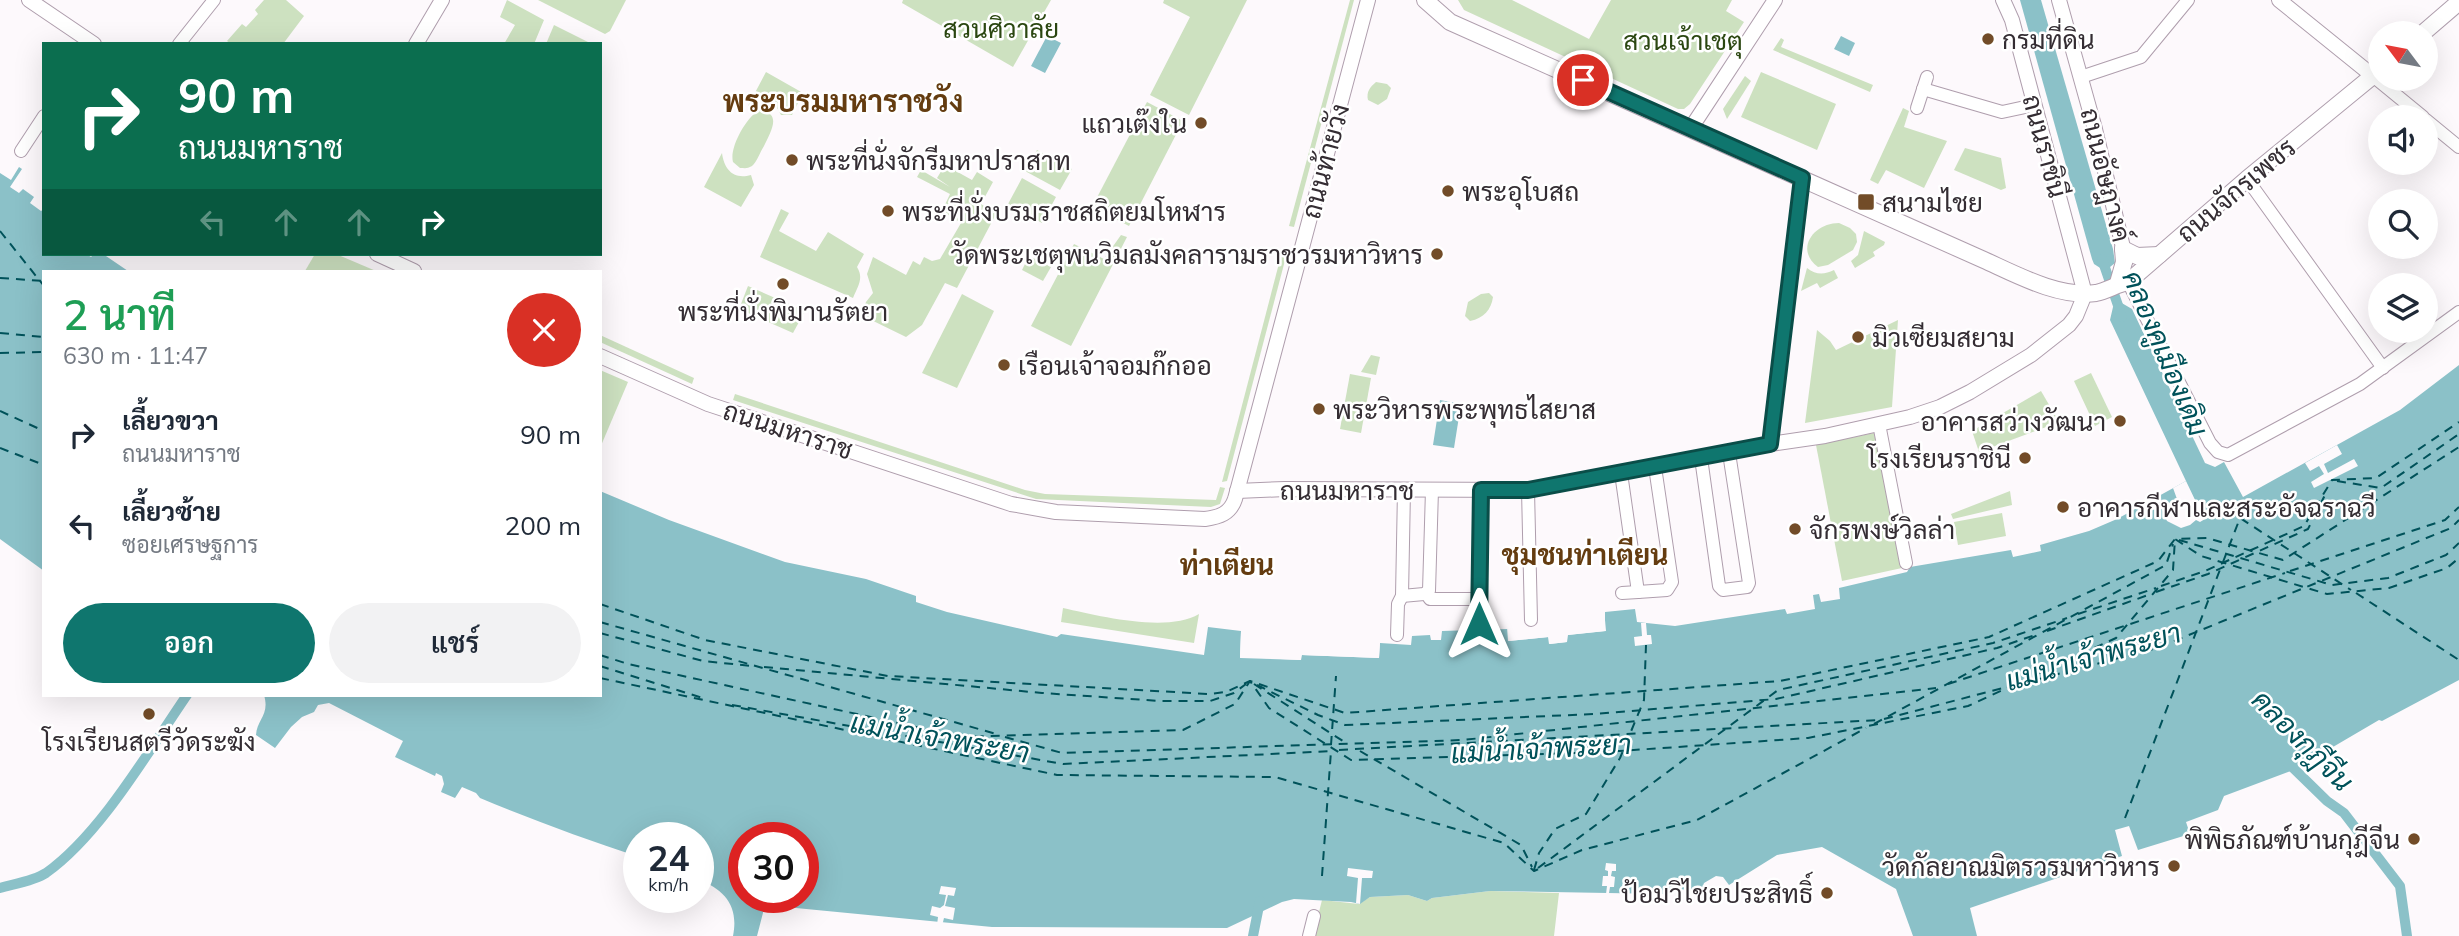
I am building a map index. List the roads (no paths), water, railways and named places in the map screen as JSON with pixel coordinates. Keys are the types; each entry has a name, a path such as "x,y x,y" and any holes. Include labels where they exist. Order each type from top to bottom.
{"main road":[{"path":"1425,0 1450,22 2020,276 2056,288 2093,293"},
{"path":"2436,21 2459,2"},
{"name":"ถนนจักรเพชร","path":"2093,293 2123,283 2368,80"},
{"path":"2123,283 2123,249 2137,256 2159,255"}],"street":[{"path":"29,0 91,42"},
{"path":"181,42 214,0"},
{"path":"417,42 442,0"},
{"name":"ถนนท้ายวัง","path":"1237,491 1367,5 1378,0"},
{"path":"1691,128 1775,0"},
{"name":"ถนนราชินี","path":"2003,0 2012,20 2034,105 2093,293"},
{"name":"ถนนอัษฎางค์","path":"2059,0 2081,77 2123,249"},
{"path":"2081,77 2141,57 2188,0"},
{"path":"2279,0 2368,67"},
{"path":"2442,16 2459,10"},
{"path":"1917,108 1925,83 2004,113 2034,105"},
{"path":"2395,91 2410,105"},
{"path":"20,151 42,119"},
{"path":"2438,130 2459,147"},
{"path":"1770,444 1802,178"},
{"path":"2247,179 2383,368"},
{"path":"381,256 412,270"},
{"path":"2123,283 2210,443 2222,454 2233,454 2360,384 2459,312"},
{"name":"ถนนมหาราช","path":"602,357 726,410 1026,508 1056,512 1205,519 1226,513 1232,507 1237,491 1528,490 1879,424 1940,407 2030,356 2069,325 2093,293"},
{"path":"1879,424 1906,563"},
{"path":"1701,458 1719,586 1723,590 1747,587 1749,583 1729,453"},
{"path":"1622,593 1667,590 1672,582 1655,467"},
{"path":"1621,472 1638,592"},
{"path":"1396,635 1398,604 1402,596 1404,489"},
{"path":"1402,596 1429,591 1432,490"},
{"path":"1479,624 1481,490"},
{"path":"1528,490 1531,618"},
{"path":"1426,593 1430,599 1479,599"},
{"path":"1309,936 1314,916"}],"water":[{"path":"2020,0 2041,0 2113,249 2115,263 2105,271 2094,264 2092,259"},
{"path":"1047,36 1061,43 1045,73 1031,66"},
{"path":"1841,36 1855,43 1849,56 1834,49"},
{"path":"19,167 22,169 10,187 19,193 23,189 34,197 30,203 42,210 42,256 155,256 173,270 42,270 42,570 0,539 0,173 11,180"},
{"name":"แม่น้ำเจ้าพระยา","path":"2120,302 2132,309 2205,463 2215,467 2224,462 2243,497 2400,410 2459,365 2459,680 2382,721 2379,720 2307,765 2224,796 2218,810 2186,822 2190,834 2138,850 2129,826 2115,830 2122,856 1970,908 1977,936 1913,936 1896,889 1822,847 1777,855 1729,885 1723,877 1716,876 1704,883 1702,889 1663,890 1663,894 1490,891 1432,898 1427,901 1408,895 1370,897 1360,904 1294,899 1227,928 992,927 819,910 819,822 728,822 728,900 714,887 714,822 623,822 623,851 519,814 480,798 476,793 462,787 455,798 441,792 444,784 442,776 436,773 435,776 395,757 403,741 329,703 318,705 314,712 302,717 275,748 256,735 264,712 264,697 602,697 602,492 669,520 785,562 866,579 916,596 916,602 947,612 1057,637 1061,634 1204,655 1208,627 1241,631 1240,657 1301,660 1301,655 1379,658 1380,643 1411,645 1412,636 1430,635 1431,640 1441,640 1442,631 1508,629 1509,641 1549,637 1550,644 1567,642 1567,635 1605,631 1605,612 1635,609 1637,622 1675,626 1785,609 1787,614 1815,609 1813,595 1819,594 1821,602 1840,599 1839,588 1907,572 1910,567 2011,550 2013,557 2041,551 2040,545 2089,531 2117,519 2186,481 2110,320 2113,307"},
{"path":"1440,400 1461,404 1454,448 1433,445"},
{"path":"733,913 763,913 757,936 733,936"}],"waterway":[{"name":"คลองคูเมืองเดิม","path":"2102,259 2122,317"},
{"path":"0,888 46,873 86,836 123,790 186,697"},
{"name":"คลองกุฎีจีน","path":"2284,759 2327,801 2344,813 2400,886 2407,936"},
{"path":"1253,936 1260,901"}],"place":[{"name":"กรมที่ดิน","path":"1988,39"},
{"name":"แถวเต๊งใน","path":"1201,123"},
{"name":"พระที่นั่งจักรีมหาปราสาท","path":"792,160"},
{"name":"พระอุโบสถ","path":"1448,191"},
{"name":"สนามไชย","path":"1866,202"},
{"name":"พระที่นั่งบรมราชสถิตยมโหฬาร","path":"888,211"},
{"name":"วัดพระเชตุพนวิมลมังคลารามราชวรมหาวิหาร","path":"1437,254"},
{"name":"พระที่นั่งพิมานรัตยา","path":"783,284"},
{"name":"มิวเซียมสยาม","path":"1858,337"},
{"name":"เรือนเจ้าจอมก๊กออ","path":"1004,365"},
{"name":"พระวิหารพระพุทธไสยาส","path":"1319,409"},
{"name":"อาคารสว่างวัฒนา","path":"2120,421"},
{"name":"โรงเรียนราชินี","path":"2025,458"},
{"name":"อาคารกีฬาและสระอัจฉราฉวี","path":"2063,507"},
{"name":"จักรพงษ์วิลล่า","path":"1795,529"},
{"name":"โรงเรียนสตรีวัดระฆัง","path":"149,714"},
{"name":"พิพิธภัณฑ์บ้านกุฎีจีน","path":"2414,839"},
{"name":"วัดกัลยาณมิตรวรมหาวิหาร","path":"2174,866"},
{"name":"ป้อมวิไชยประสิทธิ์","path":"1827,893"}],"district":[{"name":"พระบรมมหาราชวัง","path":"843,101"},
{"name":"ชุมชนท่าเตียน","path":"1585,554"},
{"name":"ท่าเตียน","path":"1227,564"}],"park label":[{"name":"สวนศิวาลัย","path":"1001,28"},
{"name":"สวนเจ้าเชตุ","path":"1683,40"}]}
